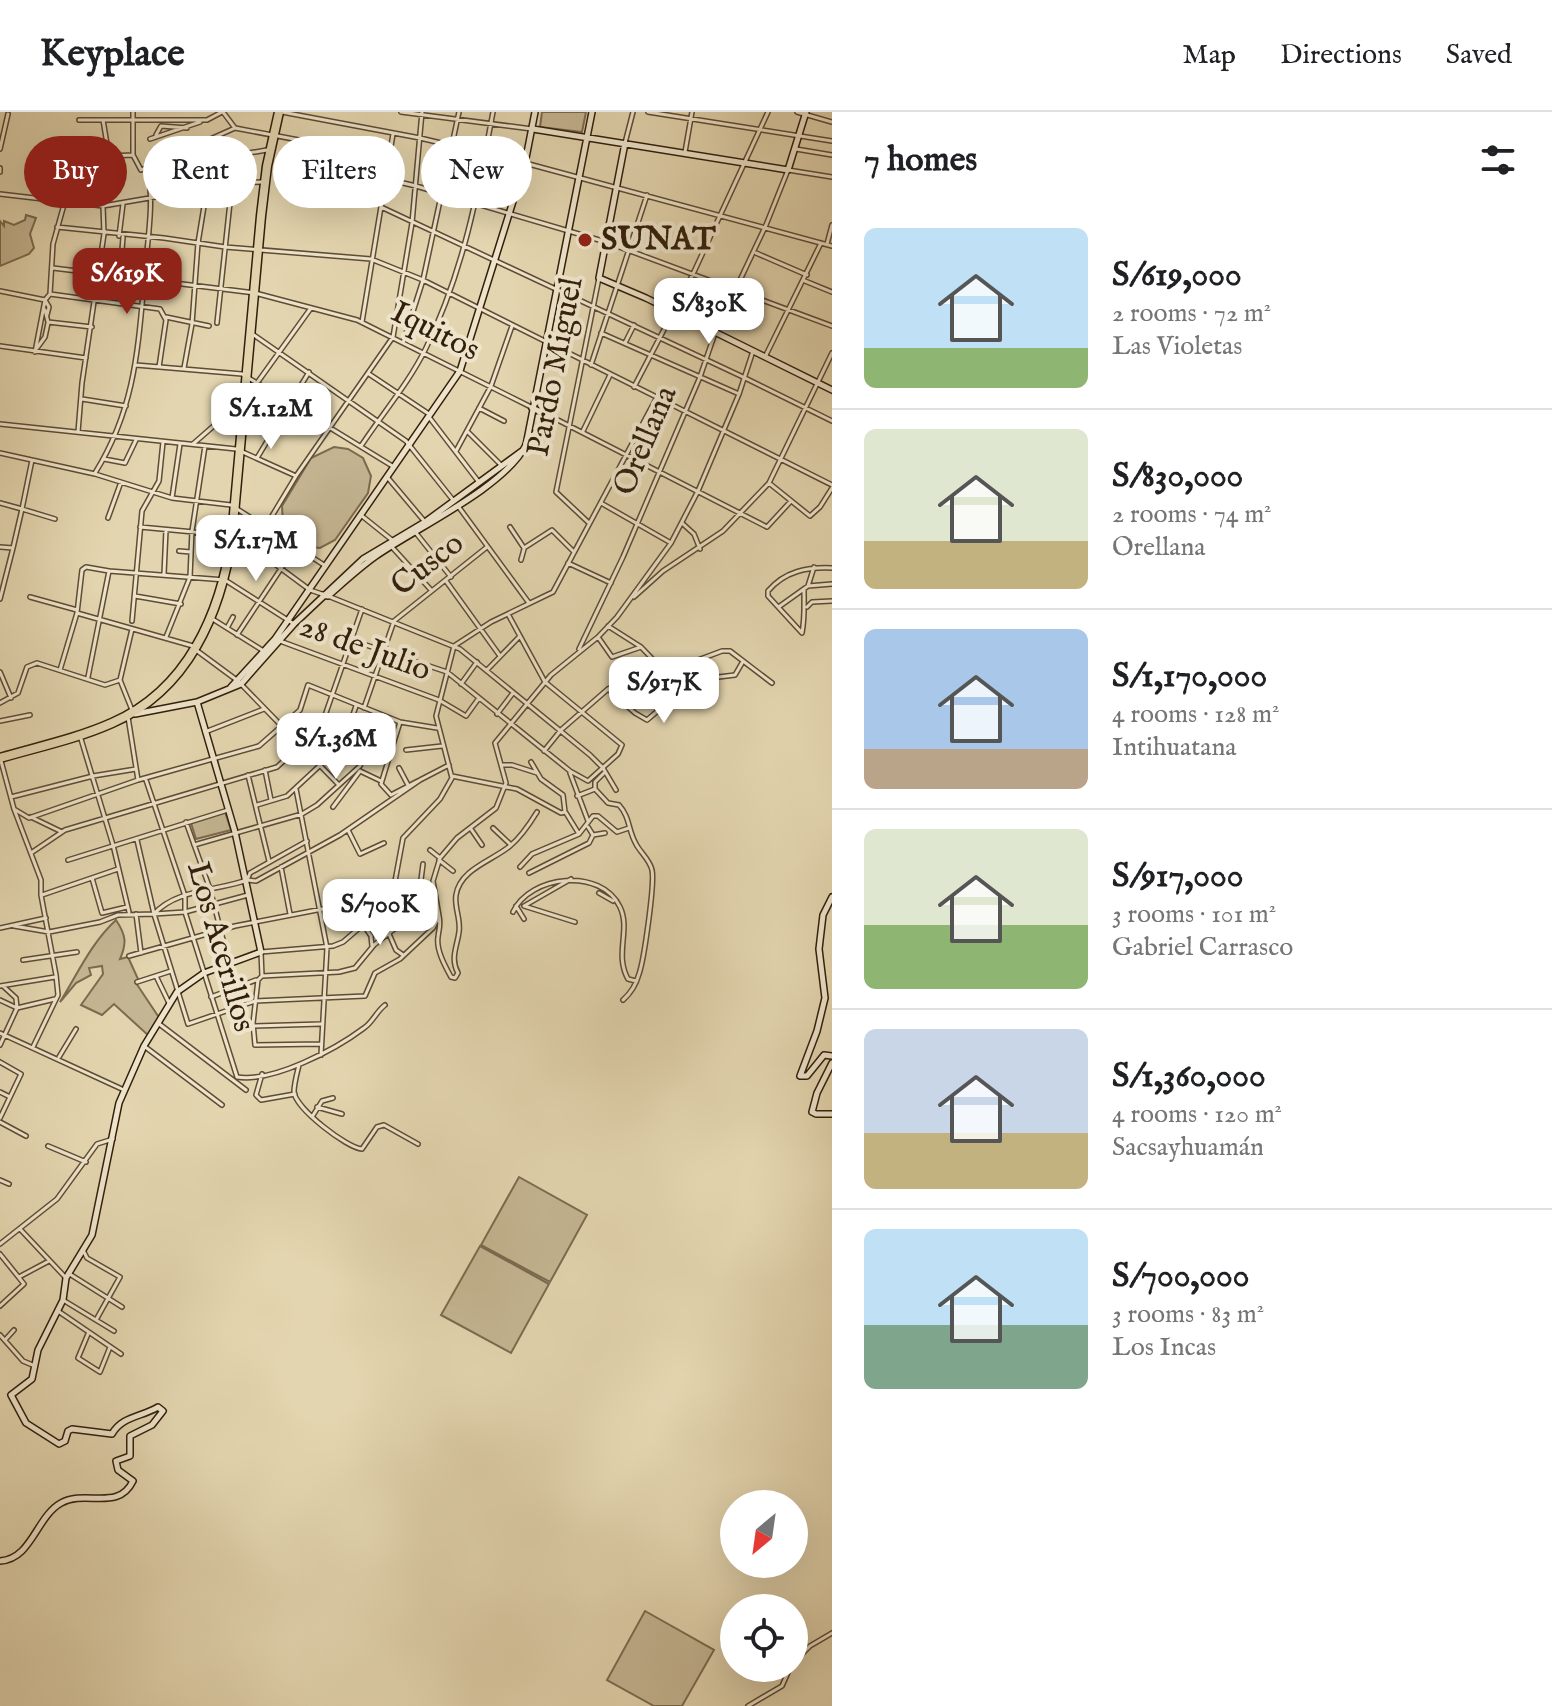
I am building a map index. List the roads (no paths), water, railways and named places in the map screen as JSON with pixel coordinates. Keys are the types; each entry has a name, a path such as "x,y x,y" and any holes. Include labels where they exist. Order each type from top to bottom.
{"highway":[{"path":"0,758 80,735 130,713 152,696 194,648 210,618 223,579 230,536 244,376 251,333 262,182 267,150 279,112"},
{"path":"256,249 271,136"},
{"path":"239,450 253,293"},
{"path":"223,579 230,536"}],"street":[{"path":"133,112 133,155 139,169 143,170"},
{"path":"191,112 191,119"},
{"path":"155,135 187,128 222,112 235,128"},
{"path":"279,112 420,138"},
{"path":"401,112 587,136 832,177"},
{"path":"454,136 459,112"},
{"path":"488,136 493,112"},
{"path":"531,136 535,112"},
{"path":"524,448 592,112"},
{"name":"Pardo Miguel","path":"589,524 556,492 615,188 633,112"},
{"path":"648,112 832,141"},
{"path":"685,152 692,112"},
{"path":"634,387 671,310 693,274 768,112"},
{"path":"797,112 832,122"},
{"path":"266,526 296,476 393,337 412,223 422,113"},
{"name":"Orellana","path":"577,653 611,583 700,377 715,333 765,228 796,149 805,113"},
{"path":"0,149 8,114"},
{"path":"79,120 203,120"},
{"path":"103,120 106,136"},
{"path":"155,135 161,126 187,128"},
{"path":"215,136 235,128 271,136"},
{"path":"796,149 832,155"},
{"path":"257,152 267,150"},
{"path":"127,155 133,155"},
{"path":"532,165 830,245 832,225"},
{"path":"257,182 262,182"},
{"path":"405,183 421,187"},
{"path":"0,194 24,197"},
{"path":"591,365 647,195"},
{"path":"35,352 45,300 50,294 57,227 63,208"},
{"path":"78,432 104,234 103,208"},
{"path":"120,277 123,208"},
{"path":"95,474 117,436 136,365 152,208"},
{"path":"184,368 192,324 204,208"},
{"path":"217,323 229,208"},
{"path":"362,322 381,208"},
{"path":"383,208 832,421"},
{"path":"403,343 423,280 439,208"},
{"path":"361,446 424,352 450,295 476,208"},
{"path":"491,208 630,250 832,326"},
{"path":"130,713 197,702 231,687 240,682 278,640 460,371 511,208"},
{"path":"57,227 225,247 371,259 423,280 832,486 820,507 810,516 769,483"},
{"path":"765,357 821,243"},
{"path":"754,253 807,275"},
{"name":"Iquitos","path":"53,268 253,293 362,322 627,453 767,527 791,501"},
{"path":"599,278 832,390"},
{"path":"805,281 832,292"},
{"path":"0,291 45,300 49,307 47,316"},
{"path":"50,294 160,309 166,317 209,326"},
{"path":"257,383 311,308"},
{"path":"35,352 45,337 48,322 44,309"},
{"path":"159,367 166,317"},
{"path":"48,322 92,327"},
{"path":"625,344 634,325"},
{"path":"456,451 491,386 512,326"},
{"path":"251,333 351,400 410,445 529,603"},
{"path":"601,333 739,394"},
{"path":"0,346 86,358"},
{"path":"631,600 671,543 698,491 739,394 753,351"},
{"path":"537,812 511,845 470,872 460,883 456,893 459,928 453,960 458,973 455,978 451,977 437,940 441,925 433,881 439,859 457,838 496,808 505,786 502,766 494,747 545,682 598,637 631,600 663,571 700,549 743,513 769,483 832,353"},
{"path":"136,365 244,376 394,468"},
{"path":"256,458 287,403 309,372"},
{"path":"369,374 428,415 481,486"},
{"path":"583,431 610,375"},
{"path":"0,1561 17,1557 59,1504 83,1497 109,1500 120,1497 133,1481 118,1470 116,1461 130,1456 130,1436 152,1425 163,1411 158,1407 146,1415 124,1420 112,1434 72,1429 68,1431 65,1441 59,1444 26,1423 11,1395 32,1379 43,1343 63,1300 67,1276 95,1224 124,1090 144,1046 177,992 204,973 261,952 327,948 343,942 379,911 393,892 403,838 440,799 452,776 437,728 439,700 454,646 479,629 553,592 657,398"},
{"path":"81,399 126,406"},
{"path":"193,444 241,402"},
{"path":"479,408 504,421"},
{"path":"291,622 325,596 371,553 415,530 481,486 524,448 550,416"},
{"path":"0,424 239,450 296,476"},
{"path":"468,432 503,468"},
{"path":"104,459 125,463 136,440"},
{"path":"132,621 143,509 159,481 163,442"},
{"path":"172,498 180,444"},
{"path":"166,637 190,577 192,531 205,446"},
{"path":"0,453 95,474 172,498 233,506 327,567"},
{"path":"0,599 32,460"},
{"path":"388,478 426,523"},
{"path":"108,518 121,482"},
{"path":"0,503 55,519"},
{"path":"601,503 671,543"},
{"path":"362,516 392,543 432,591"},
{"path":"682,523 694,534 700,549"},
{"path":"140,527 230,536 310,590 454,646 561,730 603,770 616,790"},
{"path":"510,527 525,548"},
{"path":"163,575 166,530"},
{"path":"415,530 451,577"},
{"path":"521,560 525,548 552,530 574,552"},
{"path":"237,635 296,546"},
{"path":"0,547 13,548"},
{"name":"Cusco","path":"364,708 394,621 487,547"},
{"path":"179,551 191,552"},
{"path":"208,553 225,554"},
{"path":"568,563 611,583"},
{"path":"832,568 814,567 782,578 768,591 768,596 802,633 802,617 807,607 812,602 832,601"},
{"path":"807,607 806,587 814,567"},
{"path":"60,670 77,611 84,568 223,579 291,622"},
{"path":"88,678 109,571"},
{"path":"446,581 500,656"},
{"path":"780,606 806,587 832,584"},
{"path":"135,596 181,604"},
{"path":"30,597 194,648 240,682 338,784"},
{"path":"31,853 62,832 277,767 321,727 362,609"},
{"path":"508,614 545,682 622,745 595,782 595,789 608,803 619,805 630,819 629,828 652,867 653,881 642,963 636,981 623,1000"},
{"path":"227,628 233,617"},
{"path":"210,618 266,653"},
{"path":"608,626 641,647 664,671"},
{"path":"132,629 120,680 130,713 138,780"},
{"path":"487,670 520,636"},
{"path":"598,637 612,657 641,647"},
{"name":"28 de Julio","path":"278,640 439,700 469,715 479,698"},
{"path":"351,640 447,672 509,724 586,781 603,770"},
{"path":"544,751 561,730 608,689 717,653 730,651 772,683"},
{"path":"461,684 477,662"},
{"path":"608,689 647,720 694,680 731,675 737,672 742,662"},
{"path":"0,703 11,699 19,691 24,672 32,664 105,685 120,680"},
{"path":"0,672 11,699"},
{"path":"31,817 138,780 259,746 300,710 307,685 400,722 437,728"},
{"path":"497,714 513,693"},
{"path":"152,696 162,709"},
{"path":"197,702 247,880 261,952 262,976"},
{"path":"257,805 287,796 339,748 356,705"},
{"path":"205,732 264,709"},
{"path":"333,807 363,761 380,714"},
{"path":"0,721 30,715"},
{"path":"381,781 400,722"},
{"path":"314,734 324,738 328,745 339,748"},
{"path":"80,735 113,845 129,914"},
{"path":"406,750 442,746"},
{"path":"0,758 14,809 41,880 56,977 58,995 54,1009 33,1047"},
{"path":"531,762 537,773 563,795 567,807 565,812"},
{"path":"358,770 381,781 388,795 449,765"},
{"path":"502,766 512,765 537,773"},
{"path":"399,768 408,785"},
{"path":"11,797 93,776 136,769"},
{"path":"265,770 271,800"},
{"path":"194,845 261,823 302,814 358,770"},
{"path":"570,771 593,835"},
{"path":"248,775 269,863"},
{"path":"452,776 505,786 565,812"},
{"name":"Los Acerillos","path":"146,780 185,896 185,912 235,1075 242,1078 262,1074"},
{"path":"154,914 160,907 185,896 247,880 256,881 348,830 420,780"},
{"path":"296,789 327,948 321,1055"},
{"path":"577,796 595,789"},
{"path":"14,809 62,832"},
{"path":"68,860 228,810"},
{"path":"565,812 579,834"},
{"path":"588,821 598,816 617,832 629,828"},
{"path":"186,822 210,889 229,963"},
{"path":"520,867 532,854 588,827"},
{"path":"493,828 511,845"},
{"path":"471,829 482,845"},
{"path":"348,830 360,854 384,843"},
{"path":"529,873 539,865 580,849 593,835 605,833"},
{"path":"137,840 154,914 188,1024 255,1001 365,996 375,973 429,935 439,916"},
{"path":"247,880 250,873 307,841"},
{"path":"430,850 453,871"},
{"path":"211,997 262,976 326,973 355,968 372,948 418,908 423,864"},
{"path":"281,867 290,914"},
{"path":"41,895 118,869"},
{"path":"92,878 102,913 127,907"},
{"path":"513,912 529,893 571,879 606,887 617,903 625,927 620,941 623,966 628,979 636,981"},
{"path":"571,879 524,906 575,922"},
{"path":"599,893 617,903"},
{"path":"14,926 49,932 129,914 185,912 249,895"},
{"path":"832,897 823,915 819,949 825,998 817,1031 800,1076 807,1076 824,1055 832,1056"},
{"path":"129,956 256,922 348,904"},
{"path":"516,905 524,919"},
{"path":"379,911 396,950 404,955"},
{"path":"136,914 141,953"},
{"path":"0,928 46,918"},
{"path":"363,924 371,936 372,948"},
{"path":"23,960 77,952"},
{"path":"137,982 171,971"},
{"path":"156,976 169,1003"},
{"path":"1,986 56,977"},
{"path":"258,980 254,1043 260,1046 321,1044"},
{"path":"0,1045 2,1034 17,1008 16,998 1,986"},
{"path":"0,1000 17,1008 55,999"},
{"path":"295,1094 261,1100 256,1095 262,1074 299,1065 321,1055 366,1026 385,1005"},
{"path":"158,1023 246,1090"},
{"path":"253,1026 322,1024"},
{"path":"59,1058 76,1029"},
{"path":"2,1034 124,1090"},
{"path":"144,1046 222,1105"},
{"path":"0,1062 21,1074 0,1120 26,1136"},
{"path":"832,1063 817,1093 812,1112 832,1114"},
{"path":"299,1065 295,1094 312,1117 358,1149 362,1149 377,1127 384,1125 418,1144"},
{"path":"0,1092 10,1097"},
{"path":"312,1117 322,1101 333,1098"},
{"path":"317,1107 342,1114"},
{"path":"0,1244 57,1199 101,1141 113,1139"},
{"path":"48,1146 86,1162"},
{"path":"0,1180 9,1184"},
{"path":"20,1229 67,1276 122,1307"},
{"path":"83,1250 87,1258 120,1277 96,1320"},
{"path":"0,1254 24,1284 0,1306"},
{"path":"19,1277 49,1261"},
{"path":"63,1300 114,1331"},
{"path":"58,1311 121,1354"},
{"path":"5,1340 14,1330"},
{"path":"88,1334 78,1358 100,1372 110,1347"},
{"path":"0,1335 23,1361 35,1366"},
{"path":"808,1648 832,1633"},
{"path":"748,1706 784,1682"}],"place":[{"name":"SUNAT","path":"585,240"}]}
